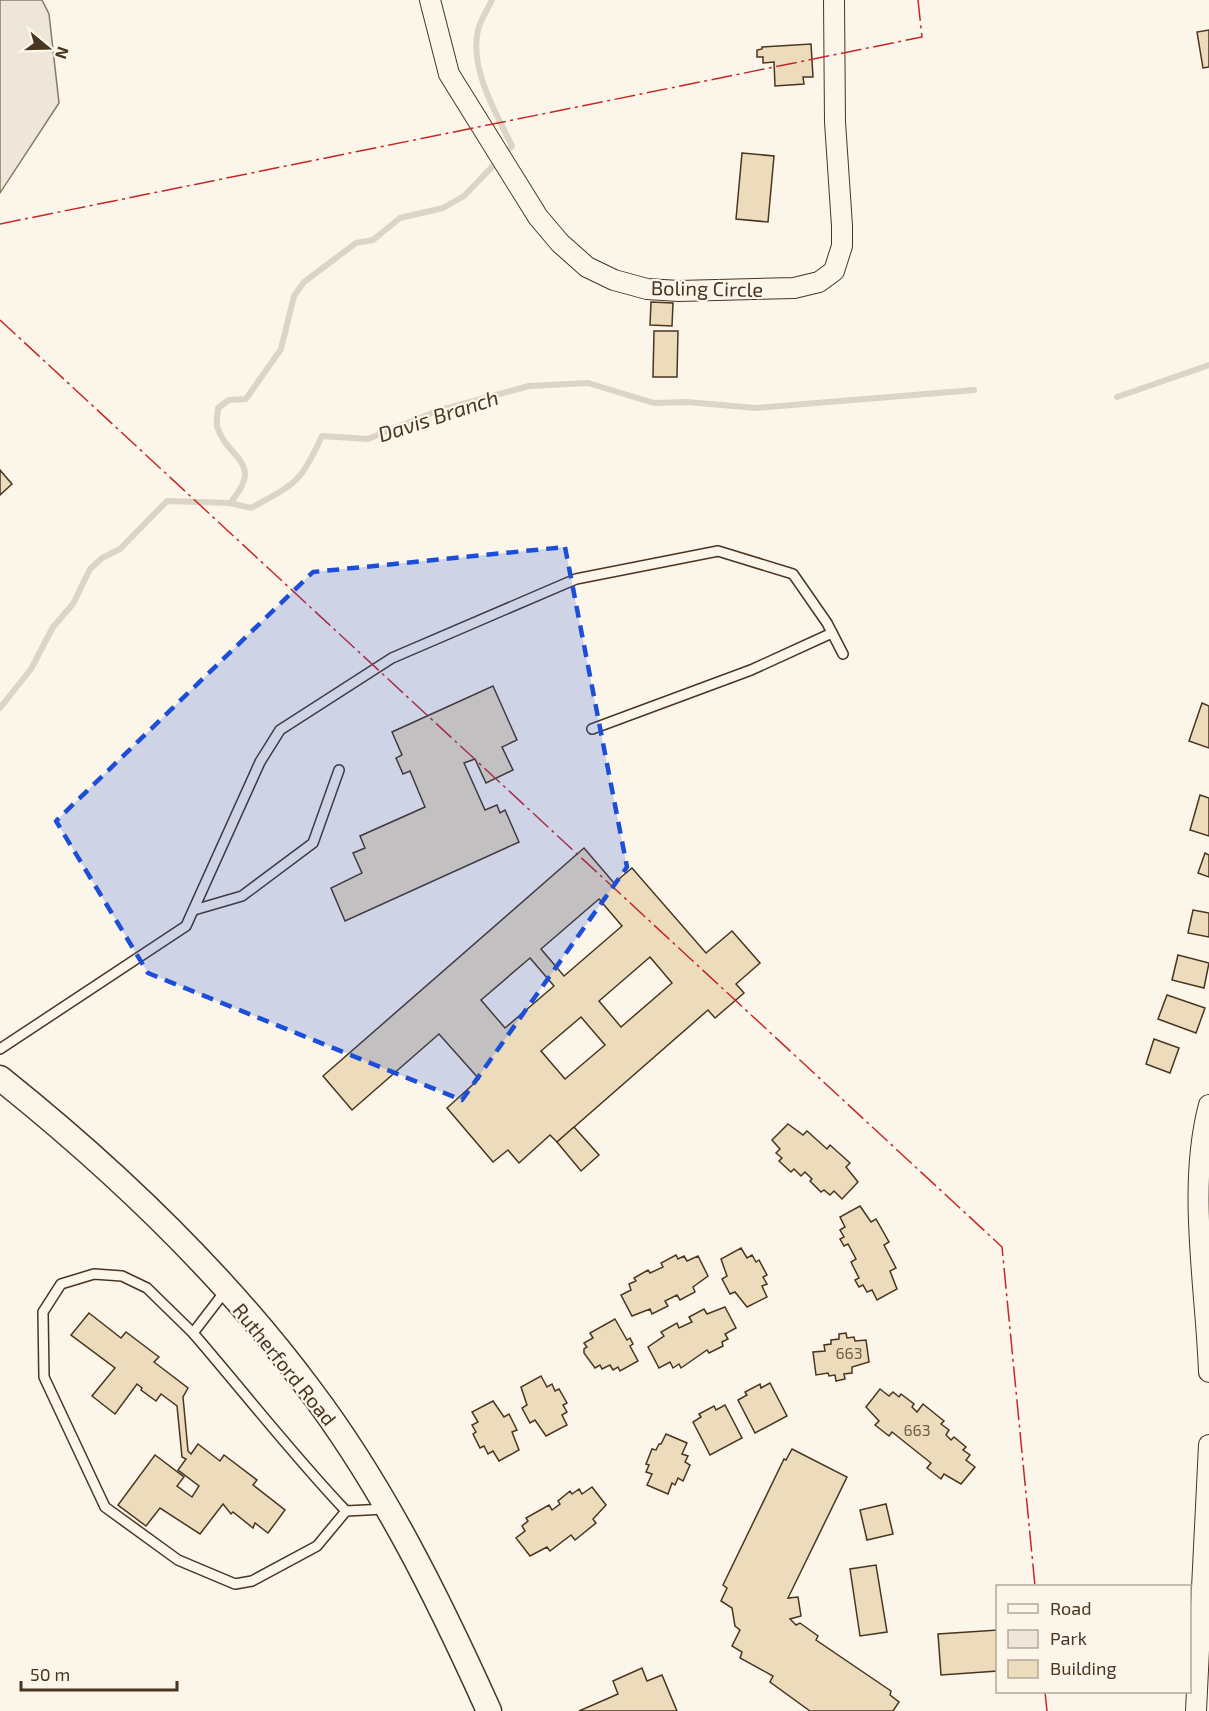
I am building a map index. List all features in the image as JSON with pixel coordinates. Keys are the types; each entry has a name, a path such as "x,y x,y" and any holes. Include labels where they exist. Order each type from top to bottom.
{"street":[{"name":"Boling Circle","path":"430,0 449,74 503,157 538,217 560,243 587,267 614,280 648,289 679,291 784,289 819,282 834,271 842,246 835,122 834,0"},
{"name":"Rutherford Road","path":"0,1078 132,1191 226,1290 310,1389 388,1509 460,1645 489,1711"},
{"path":"1209,1106 1202,1145 1200,1199 1209,1372"},
{"path":"1196,1711 1209,1445"}],"lane":[{"path":"0,1049 186,926 260,762 280,730 392,658 576,579 718,551 792,574 832,633 843,654"},
{"path":"591,729 751,670 832,633"},
{"path":"194,910 242,896 313,843 339,770"},
{"path":"346,1511 295,1457 259,1410 193,1333 147,1288 122,1276 94,1274 61,1284 43,1312 44,1377 105,1507 178,1560 235,1584 252,1581 317,1546 346,1511 388,1509"},
{"path":"193,1333 226,1290"}],"highlighted area":[{"path":"565,547 627,867 462,1100 148,973 56,821 313,572"}],"green space":[{"path":"0,0 42,0 49,14 59,103 0,193"}],"building":[{"path":"1209,30 1209,67 1203,68 1197,32"},
{"path":"811,44 813,77 803,77 804,84 775,86 774,62 763,63 763,57 757,57 757,50 762,47"},
{"path":"742,153 774,156 768,222 736,219"},
{"path":"651,302 673,303 672,326 650,325"},
{"path":"654,331 678,331 677,377 653,377"},
{"path":"0,470 12,484 0,495"},
{"path":"493,686 517,740 502,747 513,770 486,783 475,759 464,763 485,810 497,805 500,813 505,810 519,842 345,921 331,888 362,873 353,853 365,848 360,836 425,807 410,771 403,774 396,758 402,755 392,732"},
{"path":"1202,703 1209,706 1209,748 1189,741"},
{"path":"1200,795 1209,798 1209,836 1190,830"},
{"path":"584,848 614,883 632,868 706,953 732,931 760,963 736,984 744,993 715,1018 708,1010 557,1142 550,1135 519,1163 508,1150 493,1162 447,1108 479,1079 439,1034 352,1110 323,1076","holes":["599,899 622,926 564,976 541,949","650,957 672,983 621,1027 599,1001","530,958 554,986 505,1028 481,1000","581,1017 605,1045 565,1079 541,1051"]},
{"path":"1205,853 1209,855 1209,877 1198,873"},
{"path":"1193,910 1209,913 1209,937 1188,933"},
{"path":"1178,955 1209,963 1204,988 1172,980"},
{"path":"1167,995 1205,1008 1196,1033 1158,1019"},
{"path":"1154,1039 1179,1048 1170,1073 1146,1064"},
{"path":"788,1124 803,1135 807,1131 827,1149 830,1145 850,1163 846,1167 858,1182 842,1199 834,1191 830,1195 824,1190 821,1192 805,1172 801,1176 794,1169 791,1172 779,1161 782,1158 776,1153 780,1149 772,1140"},
{"path":"574,1127 599,1155 581,1171 557,1142"},
{"path":"860,1206 871,1222 876,1219 889,1242 884,1245 896,1268 890,1271 897,1289 877,1300 872,1290 867,1292 863,1285 859,1287 855,1280 859,1278 851,1262 856,1259 848,1244 844,1246 840,1239 844,1237 840,1230 845,1227 840,1217"},
{"path":"741,1248 747,1258 752,1255 756,1262 759,1260 767,1275 763,1277 767,1284 762,1286 767,1297 747,1307 735,1292 730,1294 722,1279 727,1276 721,1259"},
{"path":"676,1255 678,1259 684,1256 687,1261 698,1256 708,1276 693,1287 695,1292 680,1300 677,1295 665,1301 668,1306 652,1314 650,1309 632,1316 621,1295 631,1290 629,1284 636,1281 634,1278 648,1270 650,1273 663,1267 661,1263"},
{"path":"725,1307 736,1328 725,1334 728,1339 722,1342 723,1346 709,1353 707,1350 681,1368 679,1364 673,1368 670,1362 659,1368 648,1347 664,1336 661,1332 677,1323 679,1328 692,1322 689,1317 704,1309 707,1314"},
{"path":"89,1313 121,1338 126,1332 159,1357 154,1362 188,1388 183,1397 188,1451 191,1454 198,1444 220,1461 224,1455 257,1480 253,1485 285,1510 268,1533 255,1523 253,1528 233,1512 231,1514 223,1504 200,1534 160,1508 146,1526 118,1505 155,1455 184,1477 177,1486 192,1497 199,1486 178,1470 186,1459 182,1457 177,1406 161,1394 156,1401 141,1390 142,1388 137,1384 115,1414 92,1396 115,1368 71,1335"},
{"path":"615,1319 627,1340 630,1338 633,1344 630,1346 638,1361 620,1371 618,1367 613,1370 610,1365 602,1369 600,1365 595,1368 584,1353 587,1347 584,1343 593,1338 590,1333"},
{"path":"846,1333 847,1338 854,1337 855,1341 866,1340 869,1362 852,1367 852,1373 844,1374 845,1379 836,1381 835,1375 829,1376 828,1373 816,1375 813,1352 825,1351 824,1345 831,1344 831,1340 839,1339 839,1334"},
{"path":"541,1376 547,1387 552,1384 555,1391 559,1389 567,1403 563,1405 567,1412 562,1415 567,1425 546,1436 535,1420 530,1423 522,1408 527,1405 521,1387"},
{"path":"770,1383 787,1416 755,1433 738,1400 747,1395 745,1392 760,1384 761,1388"},
{"path":"880,1389 889,1396 893,1392 899,1397 901,1394 914,1404 912,1407 917,1412 923,1404 944,1421 941,1424 949,1430 946,1435 951,1440 954,1437 966,1447 963,1450 970,1455 966,1460 975,1467 961,1484 944,1474 941,1479 927,1468 931,1463 892,1432 889,1436 875,1425 879,1421 866,1407"},
{"path":"493,1401 504,1417 509,1414 517,1430 512,1432 519,1450 499,1461 493,1451 488,1454 484,1446 480,1448 473,1434 476,1432 472,1425 478,1422 472,1412"},
{"path":"725,1405 742,1438 710,1455 693,1422 701,1417 699,1414 714,1406 716,1410"},
{"path":"666,1434 687,1443 682,1454 688,1456 685,1462 690,1465 683,1481 678,1478 675,1485 672,1483 668,1494 647,1485 652,1474 646,1472 649,1465 646,1464 652,1449 656,1450"},
{"path":"792,1449 847,1477 788,1598 798,1597 801,1616 790,1619 796,1625 800,1623 818,1636 816,1640 891,1691 890,1695 899,1702 893,1711 810,1711 770,1682 773,1676 740,1658 742,1652 732,1646 740,1630 735,1626 732,1608 721,1601 727,1588 723,1585 784,1459 786,1460"},
{"path":"592,1487 606,1505 593,1519 596,1523 575,1540 571,1535 550,1551 547,1547 530,1556 516,1538 525,1531 522,1526 528,1521 526,1518 549,1505 552,1510 560,1504 558,1501 570,1491 572,1494 579,1489 582,1494"},
{"path":"886,1504 893,1534 867,1540 860,1510"},
{"path":"876,1565 887,1632 860,1636 850,1569"},
{"path":"996,1630 996,1671 941,1675 938,1634"},
{"path":"642,1668 647,1681 662,1675 677,1711 579,1711 618,1694 613,1681"}],"waterway":[{"path":"230,503 245,478 244,469 217,426 218,408 229,400 246,399 281,349 294,296 304,282 356,243 373,240 400,218 443,208 464,196 512,146 492,105 477,60 478,30 492,0"},
{"name":"Davis Branch","path":"1117,397 1209,365"},
{"name":"Davis Branch","path":"0,708 31,669 53,627 73,604 90,569 102,558 120,549 167,501 230,503 251,508 295,481 308,464 322,436 368,439 437,411 529,386 588,383 654,403 687,402 756,408 974,390"}],"power":[{"path":"0,224 922,37 918,0"},
{"path":"0,320 1002,1247 1035,1585"},
{"path":"1045,1693 1047,1711"}]}
